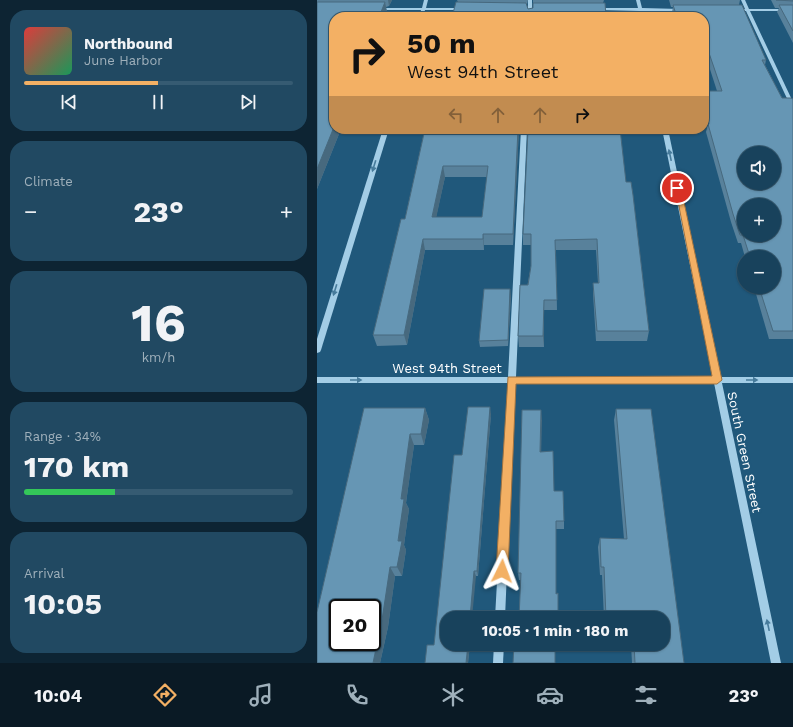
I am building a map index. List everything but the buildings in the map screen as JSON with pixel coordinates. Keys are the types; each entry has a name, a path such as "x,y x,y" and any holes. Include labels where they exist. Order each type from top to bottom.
{"street":[{"path":"422,12 426,0"},
{"path":"530,9 531,0"},
{"path":"638,0 640,10"},
{"path":"743,0 793,107"},
{"path":"371,9 471,9"},
{"path":"523,9 537,9"},
{"path":"589,9 688,10"},
{"path":"733,10 793,10"},
{"path":"317,350 384,134"},
{"path":"500,611 524,134"},
{"name":"South Green Street","path":"666,134 776,663"},
{"name":"West 94th Street","path":"317,380 793,380"},
{"path":"498,663 499,651"}],"route":[{"path":"502,571 511,380 717,380 677,188"}]}
